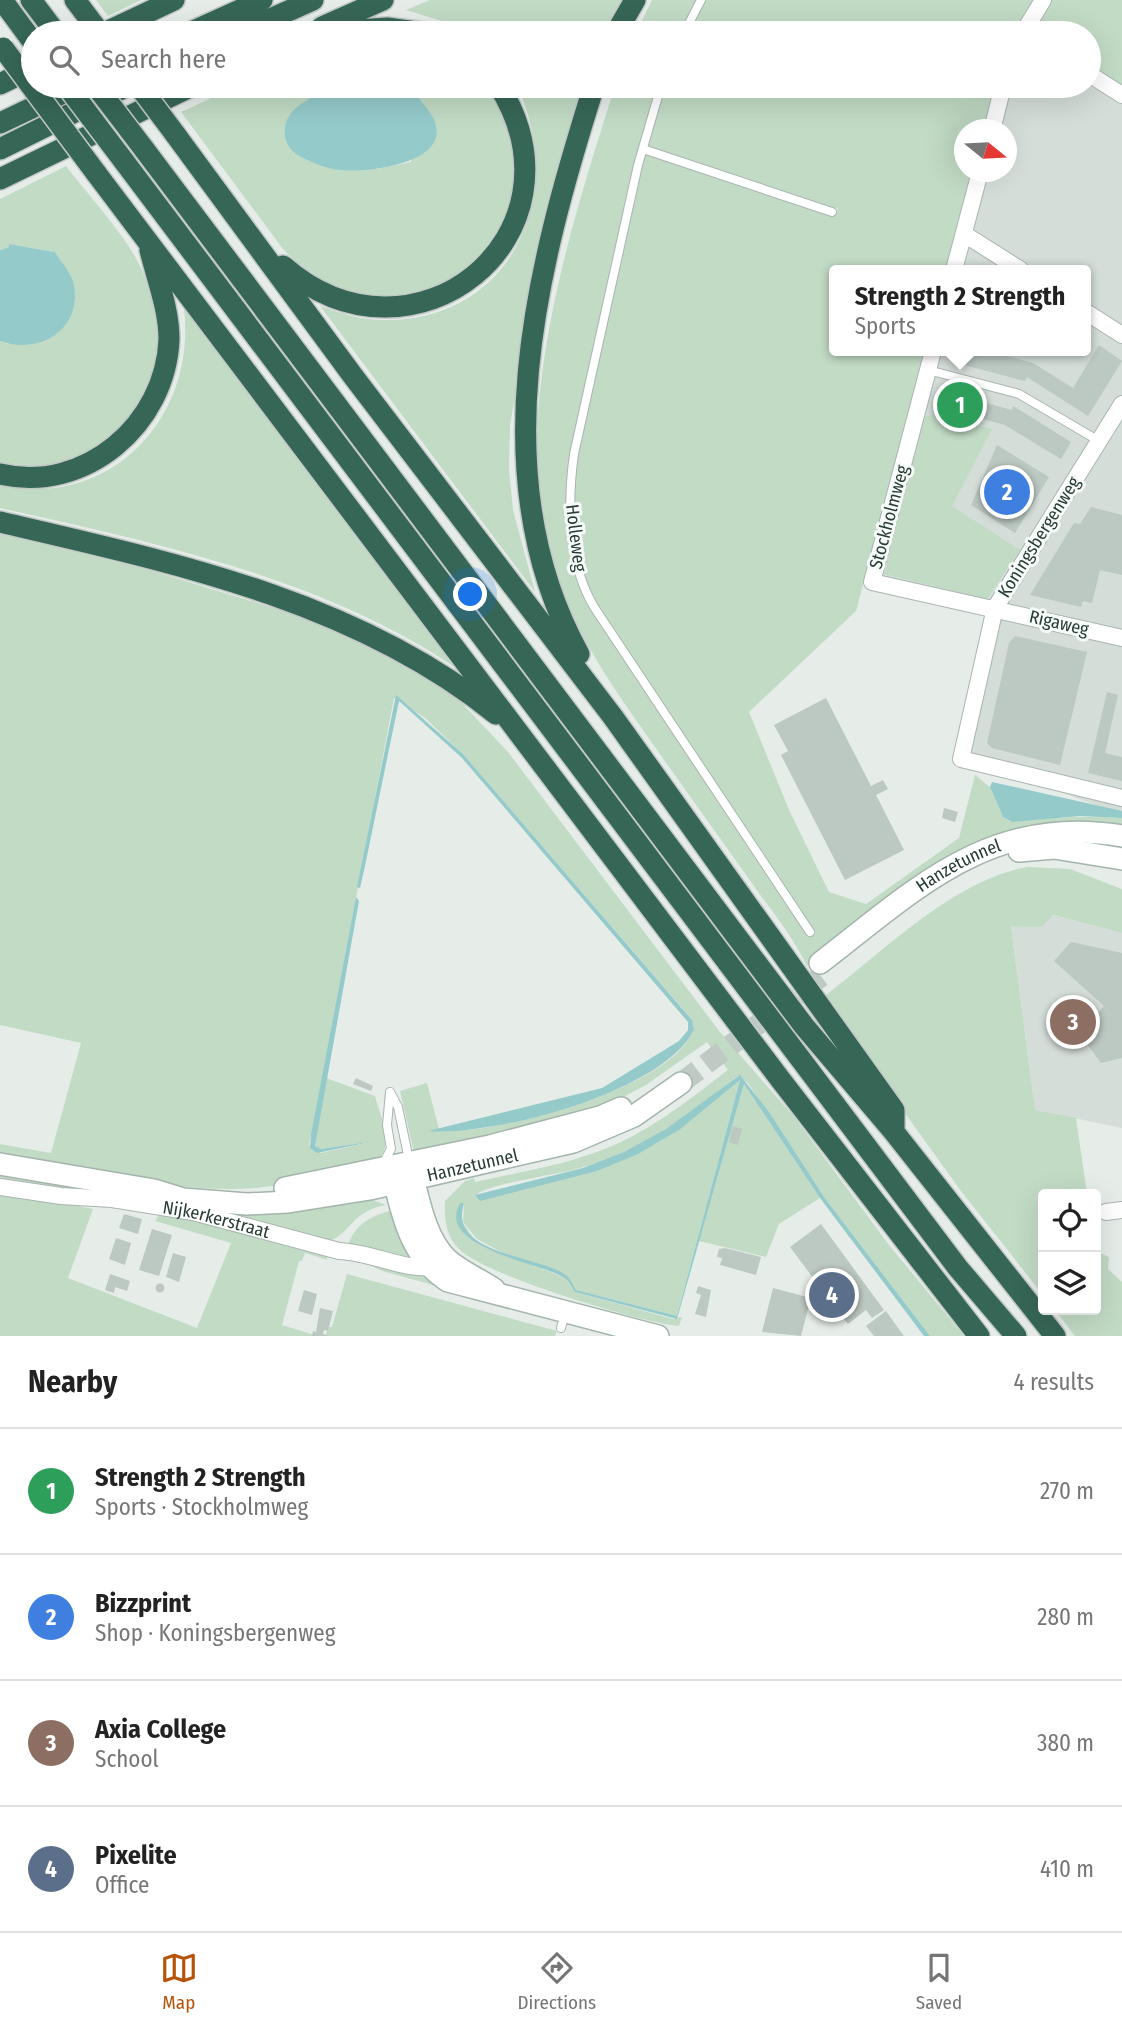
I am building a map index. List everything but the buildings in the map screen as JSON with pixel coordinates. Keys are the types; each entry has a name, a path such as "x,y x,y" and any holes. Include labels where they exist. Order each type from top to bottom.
{"highway":[{"path":"2,0 21,26"},
{"path":"31,0 47,21"},
{"path":"128,21 174,0"},
{"path":"216,21 262,0"},
{"path":"266,21 313,0"},
{"path":"335,21 383,0"},
{"path":"623,21 635,0"},
{"path":"78,5 92,21"},
{"path":"2,46 21,72"},
{"path":"0,84 21,74"},
{"path":"40,98 780,1079 979,1336"},
{"path":"0,123 53,98"},
{"path":"75,98 958,1268 1016,1336"},
{"path":"0,149 103,98"},
{"path":"105,98 804,1026 894,1132 1055,1336"},
{"path":"148,98 353,376 614,717 894,1110 894,1132"},
{"path":"0,179 167,98"},
{"path":"238,219 300,281 342,301 367,307 396,308 447,294 467,284 500,248 511,232 525,189 523,139 504,98"},
{"path":"591,98 567,180 543,281 530,358 524,449 527,495 543,564 564,628 614,717"},
{"path":"0,474 40,477 79,468 112,450 142,419 162,379 169,336 167,312 148,241"},
{"path":"0,522 225,580 291,601 374,635 433,669 520,733"}],"main road":[{"name":"Hanzetunnel","path":"1122,836 1054,833 1017,838 986,848 945,868 823,968 938,888 988,860 1023,850 1054,848 1122,859"},
{"name":"Hanzetunnel","path":"397,1173 600,1117 677,1079"},
{"name":"Nijkerkerstraat","path":"0,1164 153,1190 183,1199 247,1204 331,1196 397,1173 433,1238 439,1264 563,1319 658,1336"}],"street":[{"path":"1030,21 1043,0"},
{"path":"1101,81 1122,94"},
{"path":"995,119 1000,98"},
{"path":"955,265 977,182"},
{"path":"964,234 1013,265"},
{"path":"1091,315 1122,335"},
{"name":"Stockholmweg","path":"932,356 872,582 995,608"},
{"name":"Koningsbergenweg","path":"1122,404 995,608 961,759 1122,798"},
{"name":"Rigaweg","path":"995,608 1122,638"},
{"name":"Nijkerkerstraat","path":"0,1187 61,1196 86,1196 193,1212 339,1251 356,1251 412,1267 439,1264"}],"lane":[{"path":"690,21 701,0"},
{"name":"Holleweg","path":"658,98 643,149 571,473 570,510 577,562 585,591 595,609 810,932"},
{"path":"643,149 832,212"},
{"path":"928,370 1019,394 1099,441"},
{"path":"390,1092 398,1107 397,1173 387,1125 390,1092"}],"shaded area":[{"path":"1122,0 1122,815 970,758 998,617 850,580 906,356 1091,356 1091,265 928,265 954,160 954,182 1017,182 1017,119 964,119 969,98 1101,98 1101,21 999,21 1008,2"},
{"path":"1052,915 1122,933 1122,1128 1035,1110 1011,925 1041,927"}],"green space":[{"path":"96,0 141,0 108,16"},
{"path":"430,0 623,0 613,21 442,21 406,10"},
{"path":"652,0 697,0 686,21 642,21"},
{"path":"705,0 1035,0 1023,21 694,21"},
{"path":"1050,0 1122,0 1122,87 1101,74 1101,21 1041,21"},
{"path":"212,98 311,98 288,118 377,169 411,162 414,98 498,98 519,148 512,215 463,280 400,302 336,293 309,275 283,249 181,112"},
{"path":"521,98 585,98 527,322 510,426 509,469 513,510 535,592 320,306 375,320 428,315 466,299 496,275 518,244 531,208 536,168 531,127"},
{"path":"611,98 654,98 635,164 568,472 570,546 577,582 590,609 797,918 803,913 597,605 583,569 579,550 574,512 578,455 645,154 835,215 838,209 647,146 661,98 992,98 987,119 954,119 954,182 970,182 948,265 829,265 829,356 924,356 856,611 749,712 790,812 829,892 866,904 959,838 975,775 990,787 1003,817 1011,822 1067,817 1122,818 1122,830 1026,834 823,952 807,966 788,933 604,672 580,631 553,567 538,490 537,432 542,373 566,254"},
{"path":"66,166 115,227 139,264 155,311 155,359 149,382 138,404 124,424 105,441 69,461 41,467 13,466 0,463 0,341 8,344 71,278 55,252 9,244 9,247 0,250 0,199"},
{"path":"184,308 456,668 405,637 351,610 295,587 177,550 0,508 0,485 40,489 77,483 110,469 138,447 161,418 176,385 184,348"},
{"path":"935,415 992,429 952,506 1020,550 987,599 884,574 924,416"},
{"path":"0,531 149,570 297,615 366,642 459,700 508,752 720,1032 795,1118 889,1245 964,1336 930,1336 824,1197 748,1083 738,1076 664,1131 623,1152 580,1168 510,1183 475,1195 597,1171 659,1142 740,1080 677,1316 576,1290 566,1276 503,1253 477,1239 463,1222 464,1204 457,1211 457,1215 477,1243 566,1278 575,1292 673,1319 682,1317 679,1326 600,1307 531,1284 475,1260 455,1245 447,1228 445,1201 465,1181 474,1178 475,1182 548,1166 610,1147 663,1118 728,1070 707,1042 646,1085 612,1103 415,1157 400,1091 427,1083 439,1129 429,1130 471,1130 501,1125 565,1108 633,1082 662,1065 683,1047 694,1026 689,1016 463,754 425,718 394,698 309,1145 321,1153 375,1141 321,1149 315,1146 326,1078 375,1096 386,1139 385,1147 377,1161 287,1184 224,1189 128,1180 0,1156 0,1144 51,1153 81,1043 0,1025"},
{"path":"1028,867 1070,869 1122,889 1122,933 1053,915 1042,927 1011,926 1035,1110 1076,1118 1086,1189 1038,1189 1038,1289 961,1191 886,1087 826,995 947,901 1001,874"},
{"path":"744,1084 820,1198 779,1224 766,1257 699,1241"},
{"path":"0,1171 110,1193 0,1182"},
{"path":"0,1190 93,1209 68,1278 197,1328 231,1243 155,1221 161,1212 326,1253 327,1260 305,1253 302,1261 299,1261 282,1325 318,1336 0,1336"},
{"path":"370,1199 386,1205 365,1212 329,1241 194,1205"},
{"path":"394,1210 417,1260 348,1245 355,1231 366,1221"},
{"path":"1101,1253 1109,1257 1108,1269 1122,1282 1122,1336 1075,1336 1059,1315 1101,1315"},
{"path":"355,1258 432,1275 459,1292 382,1271"},
{"path":"347,1274 557,1331 555,1336 325,1336 329,1327 332,1327"}],"water":[{"path":"312,98 419,98 436,125 435,140 427,151 412,160 394,165 356,170 321,165 298,155 290,148 285,136 285,125 289,116"},
{"path":"9,244 55,252 73,281 75,301 71,315 55,335 43,341 15,344 0,341 0,250 9,247"},
{"path":"396,695 463,754 692,1020 694,1029 677,1052 649,1072 614,1091 574,1106 492,1126 456,1131 428,1131 602,1088 679,1041 688,1030 688,1022 462,758 399,701 365,866 360,888 357,887"},
{"path":"992,782 1122,811 1122,818 1080,816 1012,822 1003,817 990,787"},
{"path":"356,897 359,901 315,1146 321,1149 375,1141 317,1153 310,1148 311,1134"},
{"path":"740,1075 769,1112 824,1197 930,1336 924,1336 820,1198 744,1084 677,1319 575,1292 566,1279 555,1273 476,1243 462,1231 456,1218 461,1202 464,1204 463,1221 470,1234 483,1244 555,1269 568,1277 576,1290 677,1316 740,1080 679,1130 638,1154 597,1171 480,1201 475,1195 583,1168 624,1152 666,1129"}],"tunnel":[{"path":"681,1083 827,972"}],"place":[{"name":"Strength 2 Strength","path":"960,405"},
{"name":"Bizzprint","path":"1007,492"},
{"name":"Axia College","path":"1073,1022"},
{"name":"Pixelite","path":"832,1295"}]}
